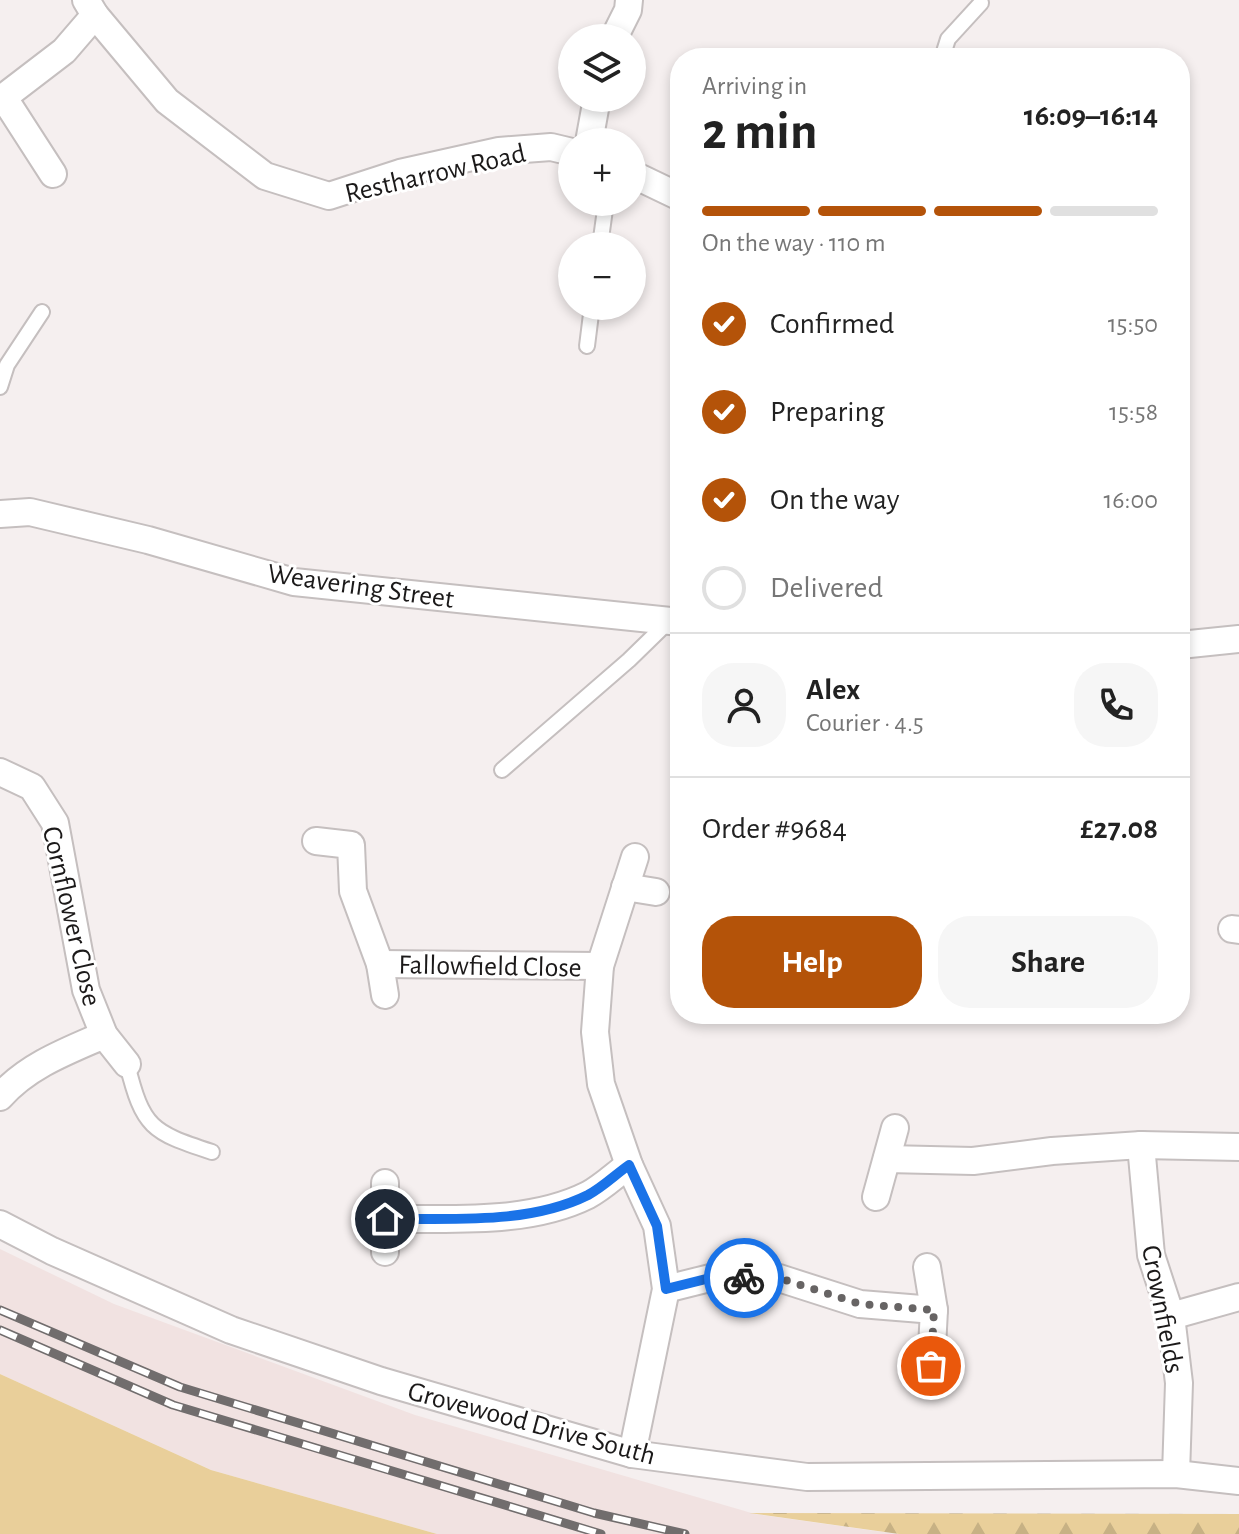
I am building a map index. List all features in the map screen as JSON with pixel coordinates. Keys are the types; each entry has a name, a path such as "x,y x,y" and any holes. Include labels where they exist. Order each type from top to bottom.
{"street":[{"path":"621,24 629,0"},
{"path":"53,174 2,99 64,51 90,8"},
{"name":"Restharrow Road","path":"90,8 167,101 265,176 329,196 400,173 499,151 558,149"},
{"path":"646,181 670,192"},
{"name":"Weavering Street","path":"0,514 30,512 148,540 294,582 670,621"},
{"path":"1190,644 1239,639"},
{"name":"Cornflower Close","path":"0,772 32,787 55,823 86,990 104,1035 127,1064"},
{"name":"Fallowfield Close","path":"316,841 351,845 353,891 380,964 385,995"},
{"path":"632,1454 666,1289 657,1226 629,1165 601,1084 595,1032 600,966 635,857"},
{"path":"625,887 656,892"},
{"name":"Fallowfield Close","path":"380,964 600,966"},
{"name":"Cornflower Close","path":"0,1097 13,1082 60,1054 104,1035"},
{"path":"876,1197 895,1128"},
{"path":"887,1159 973,1161 1052,1151 1141,1145 1239,1147"},
{"name":"Crownfields","path":"1141,1145 1151,1255 1171,1316 1179,1383 1176,1474"},
{"path":"385,1219 486,1217 547,1211 590,1194 629,1165"},
{"path":"385,1183 385,1252"},
{"name":"Grovewood Drive South","path":"0,1224 52,1251 231,1330 381,1381 632,1454 807,1477 1176,1474 1239,1481"},
{"path":"927,1267 934,1310 931,1366"},
{"path":"666,1289 710,1278 779,1278 860,1304 934,1310"},
{"path":"1171,1316 1239,1297"}],"lane":[{"path":"945,48 948,39 981,3"},
{"path":"0,387 7,365 42,312"},
{"path":"587,346 590,320"},
{"path":"502,770 670,624"},
{"path":"127,1064 137,1104 149,1123 174,1139 212,1152"}],"shaded area":[{"path":"0,1249 114,1304 415,1415 755,1514 897,1534 437,1534 211,1470 0,1374"}],"green space":[{"path":"0,1374 211,1470 437,1534 0,1534"},
{"path":"749,1513 1239,1514 1239,1534 899,1534"}],"railway":[{"path":"0,1310 180,1387 594,1513 685,1534"},
{"path":"0,1330 173,1405 601,1534"}],"way so far":[{"path":"744,1278 779,1278 860,1304 934,1310 931,1366"}],"route":[{"path":"385,1219 486,1217 547,1211 590,1194 629,1165 657,1226 666,1289 710,1278 744,1278"}]}
